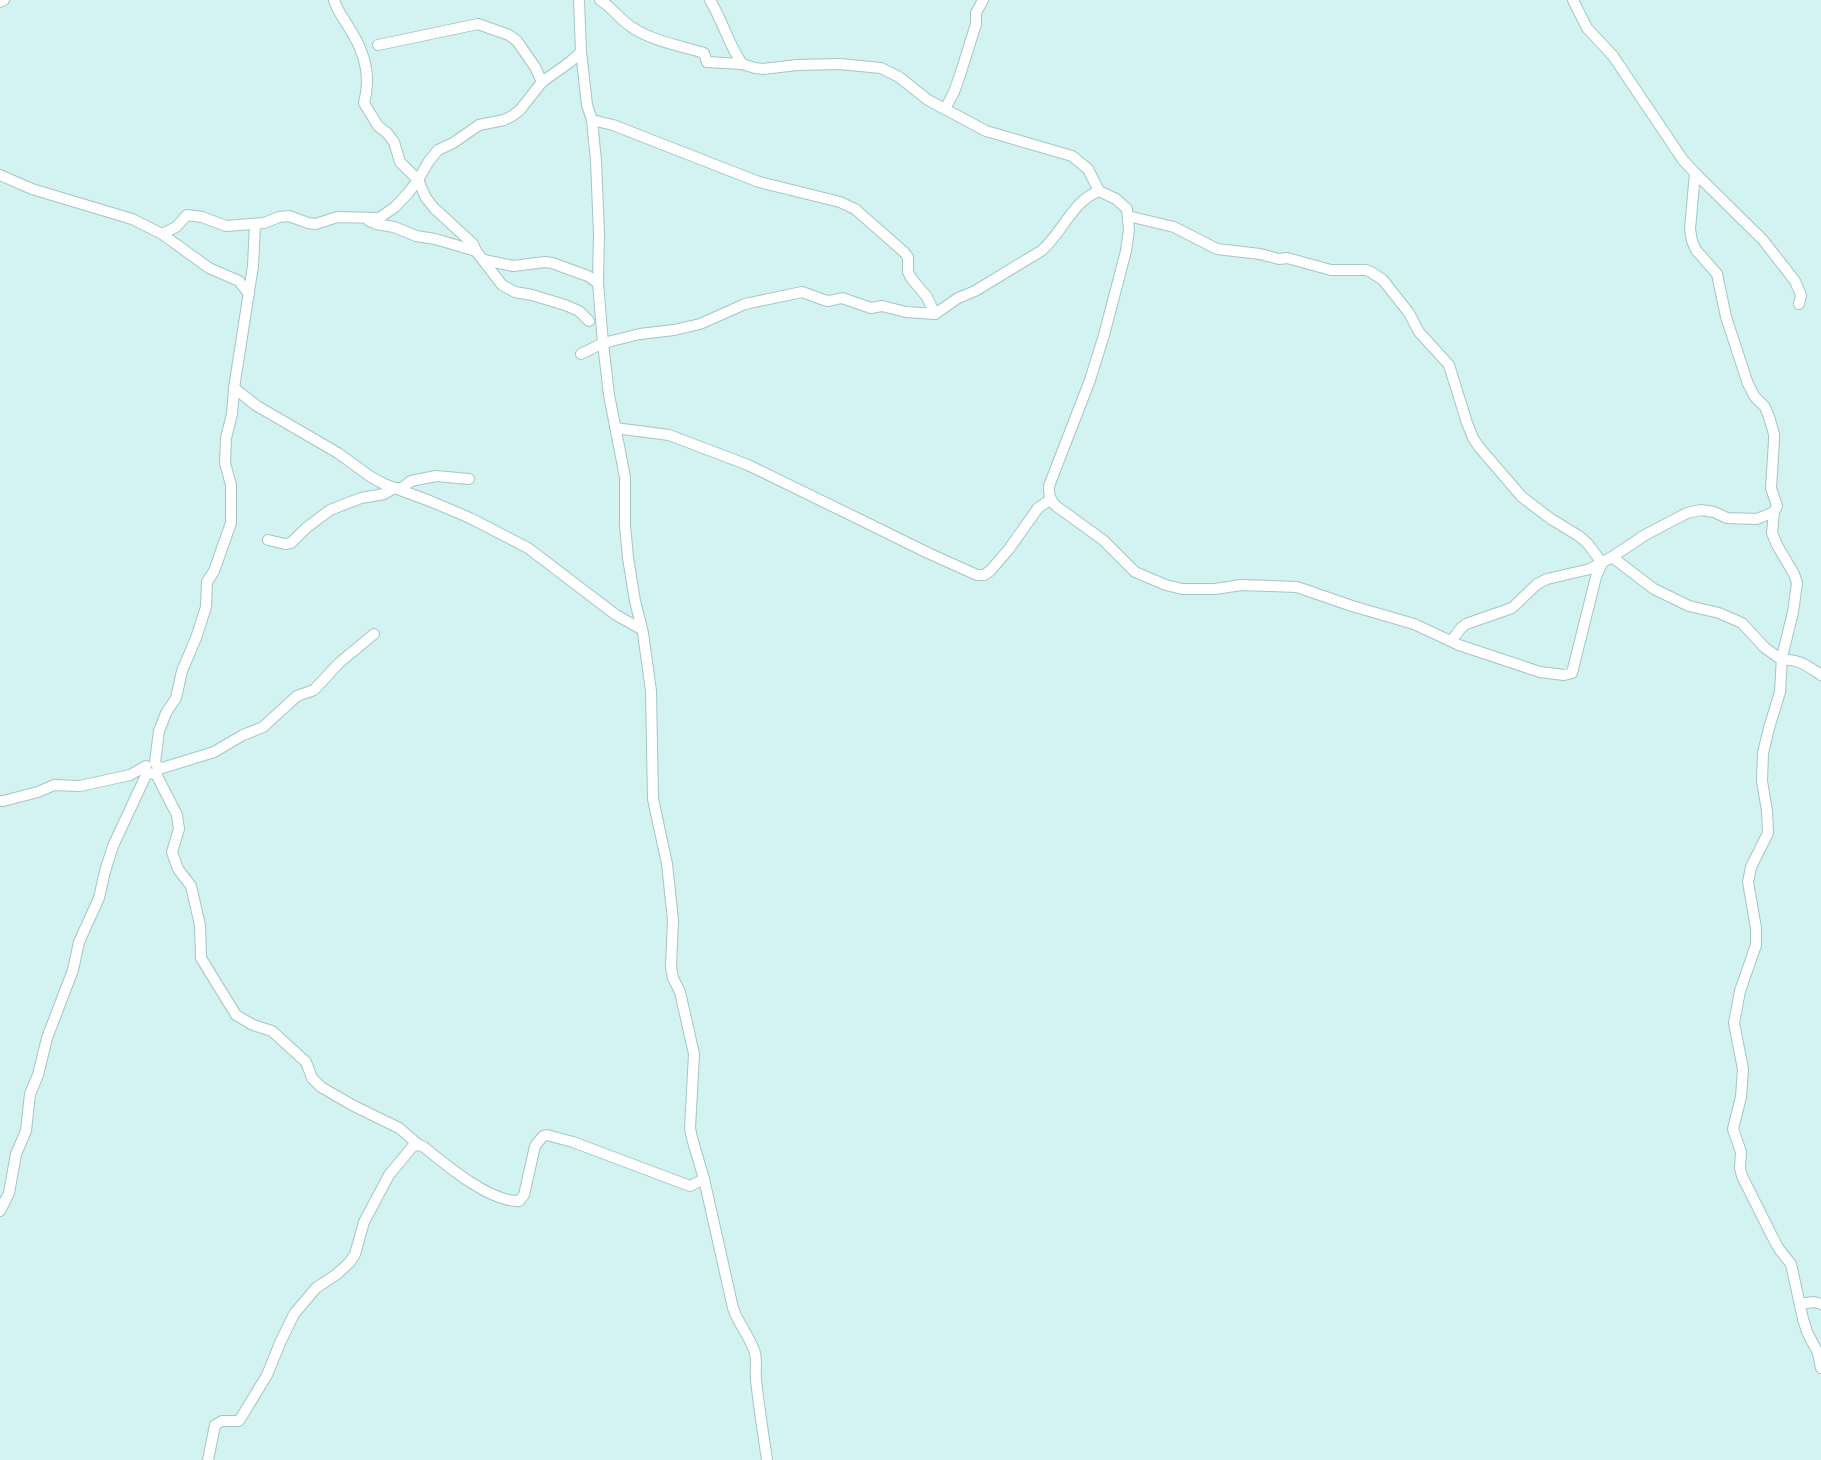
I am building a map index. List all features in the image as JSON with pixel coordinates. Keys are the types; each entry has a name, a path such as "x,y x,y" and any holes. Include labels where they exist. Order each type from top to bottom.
{"street":[{"path":"0,2 4,0"},
{"path":"334,0 338,12 352,32 364,57 368,78 364,103 378,126 394,142 400,162 418,180 426,198 434,208 473,244 476,252 502,285 515,292 565,305 579,311 589,321"},
{"path":"579,0 581,52 587,105 592,120 599,234 598,283 609,395 626,486 625,525 628,558 651,691 653,799 667,864 673,920 670,967 680,992 694,1054 690,1128 704,1179 733,1308 736,1318 743,1328 755,1354 754,1367 767,1460"},
{"path":"600,0 611,7 633,29 650,37 704,53 707,62 742,64 763,69 797,65 840,64 881,68 899,78 928,100 986,131 1072,156 1088,169 1099,191 1124,204 1128,209 1129,230 1126,250 1090,380 1050,486 1050,500"},
{"path":"710,0 726,31 727,40 742,64"},
{"path":"945,109 960,76 976,24 976,13 982,0"},
{"path":"1573,0 1587,28 1613,56 1683,160 1763,240 1795,281 1801,295 1799,304"},
{"path":"378,45 478,24 509,35 517,41 535,67 542,82"},
{"path":"162,234 176,227 188,215 202,217 226,226 268,222 279,217 289,216 316,224 337,217 379,218 395,207 418,180 438,150 453,143 479,125 504,120 512,116 520,110 542,82 581,52"},
{"path":"592,120 613,125 759,182 786,190 820,196 855,209 908,257 908,272 927,297 935,314"},
{"path":"1695,173 1690,229 1692,242 1696,250 1716,274 1726,317 1748,384 1755,397 1764,407 1774,434 1771,488 1776,506 1772,533 1794,574 1796,583 1793,612 1782,660 1780,692 1769,728 1762,769 1768,833 1751,867 1748,882 1756,928 1756,945 1740,990 1735,1018 1743,1078 1741,1097 1733,1129 1742,1152 1740,1168 1742,1176 1775,1243 1791,1264 1807,1332 1818,1352 1821,1368"},
{"path":"0,175 32,189 122,215 162,234 209,268 239,282 249,294"},
{"path":"581,354 604,343 640,334 674,330 700,324 744,304 802,292 829,301 842,298 871,308 882,306 906,312 935,314 958,298 975,291 1041,251 1051,243 1085,199 1099,191"},
{"path":"1128,216 1174,227 1217,249 1260,254 1279,259 1288,258 1331,270 1366,270 1382,280 1409,313 1419,332 1449,365 1467,423 1479,447 1522,497 1551,519 1579,536 1588,544 1602,564"},
{"path":"365,219 376,224 394,227 416,236 435,239 476,252"},
{"path":"0,1211 9,1193 16,1154 26,1131 30,1094 38,1075 47,1038 72,970 79,942 99,898 113,846 153,769 159,731 166,713 176,698 182,671 196,638 206,606 207,582 214,571 231,523 231,485 226,463 226,438 232,414 234,388 249,294 255,249 255,224"},
{"path":"484,260 512,266 545,262 552,263 588,276 598,283"},
{"path":"234,388 257,406 324,444 371,477 470,518 528,548 616,615 641,628"},
{"path":"615,428 669,435 748,466 928,553 977,574 984,575 990,571 1009,549 1038,508 1050,500"},
{"path":"268,540 285,544 291,543 306,528 330,510 361,498 384,494 394,488 402,488 411,481 436,476 470,479"},
{"path":"1050,500 1104,540 1135,572 1166,585 1182,589 1260,585 1296,587 1414,624 1475,651 1540,672 1564,676 1574,670 1596,577 1602,564"},
{"path":"1452,640 1466,624 1512,608 1537,584 1602,564 1644,535 1687,513 1701,510 1714,512 1727,518 1756,519 1774,512"},
{"path":"1612,557 1654,589 1689,606 1719,613 1742,622 1765,648 1782,660 1792,659 1801,662 1821,675"},
{"path":"0,801 38,792 54,784 80,786 130,775 214,752 242,736 263,727 297,696 314,690 339,663 374,634"},
{"path":"153,769 177,815 179,830 172,852 178,869 191,886 200,925 201,958 236,1016 253,1025 272,1031 306,1062 312,1078 321,1087 352,1105 399,1128 463,1178 504,1199 518,1201 524,1195 534,1146 543,1136 573,1142 690,1186 704,1179"},
{"path":"208,1460 215,1425 222,1421 239,1421 264,1381 294,1314 316,1288 337,1274 350,1262 355,1254 364,1222 389,1175 410,1148 419,1145"},
{"path":"1800,1304 1814,1302 1821,1304"}]}
